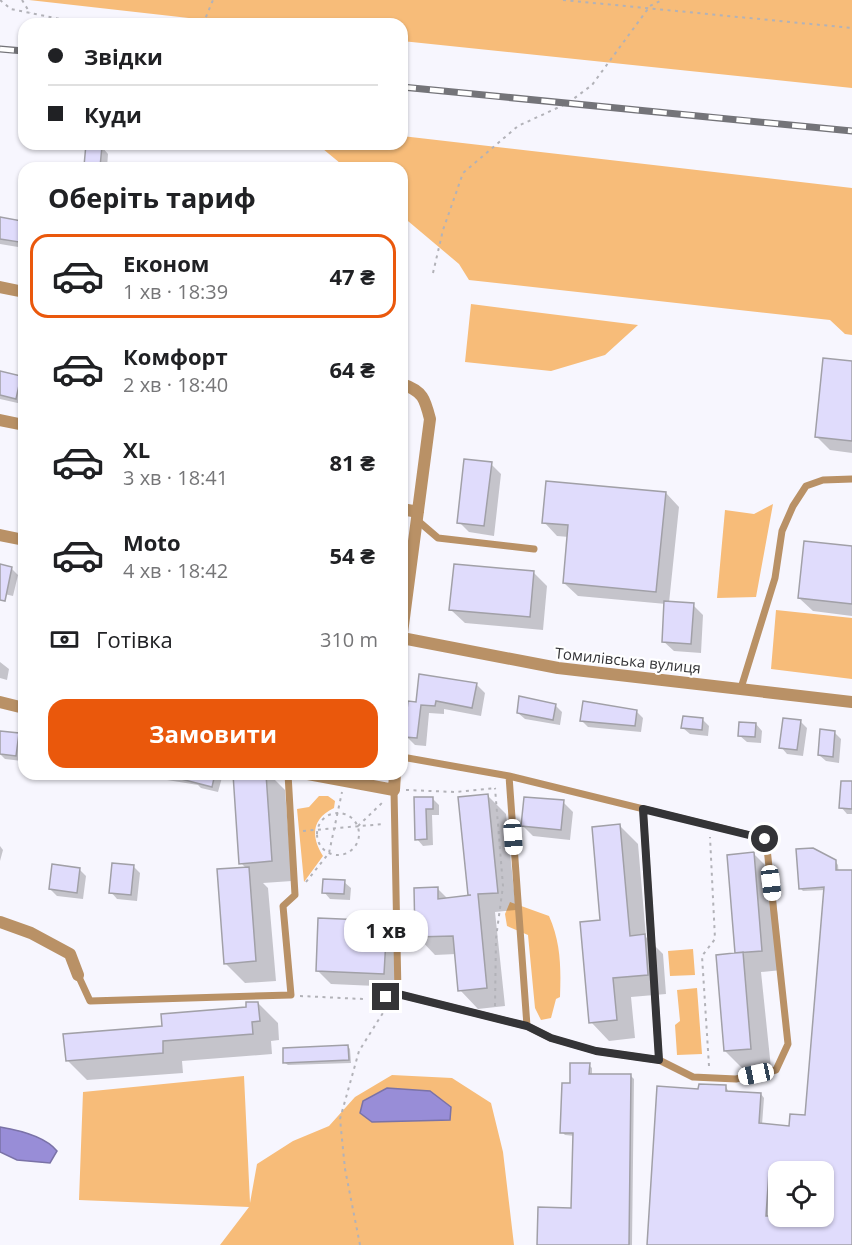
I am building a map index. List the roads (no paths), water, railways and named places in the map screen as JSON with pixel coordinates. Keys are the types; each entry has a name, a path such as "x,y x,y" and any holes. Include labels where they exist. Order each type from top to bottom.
{"street":[{"path":"0,287 18,291"},
{"path":"408,386 424,398 430,419 408,586"},
{"path":"0,420 18,424"},
{"path":"408,511 417,516"},
{"path":"0,535 18,539"},
{"name":"Томилівська вулиця","path":"408,640 558,668 852,702"},
{"path":"0,702 18,706"},
{"path":"339,780 394,790 395,780"},
{"path":"0,922 31,933 70,954 78,975"}],"lane":[{"path":"741,688 774,578 782,531 793,506 806,486 823,480 852,479"},
{"path":"417,516 438,538 534,549"},
{"path":"374,999 398,994 527,1026 551,1038 596,1051 659,1060 693,1077 736,1079 776,1070 788,1044 765,839 508,776 408,758"},
{"path":"508,776 527,1026"},
{"path":"78,975 90,1001 291,995 283,906 295,895 288,780"},
{"path":"394,790 398,994"},
{"path":"643,809 659,1060"}],"railway":[{"path":"0,49 18,50"},
{"path":"408,88 852,131"}]}
